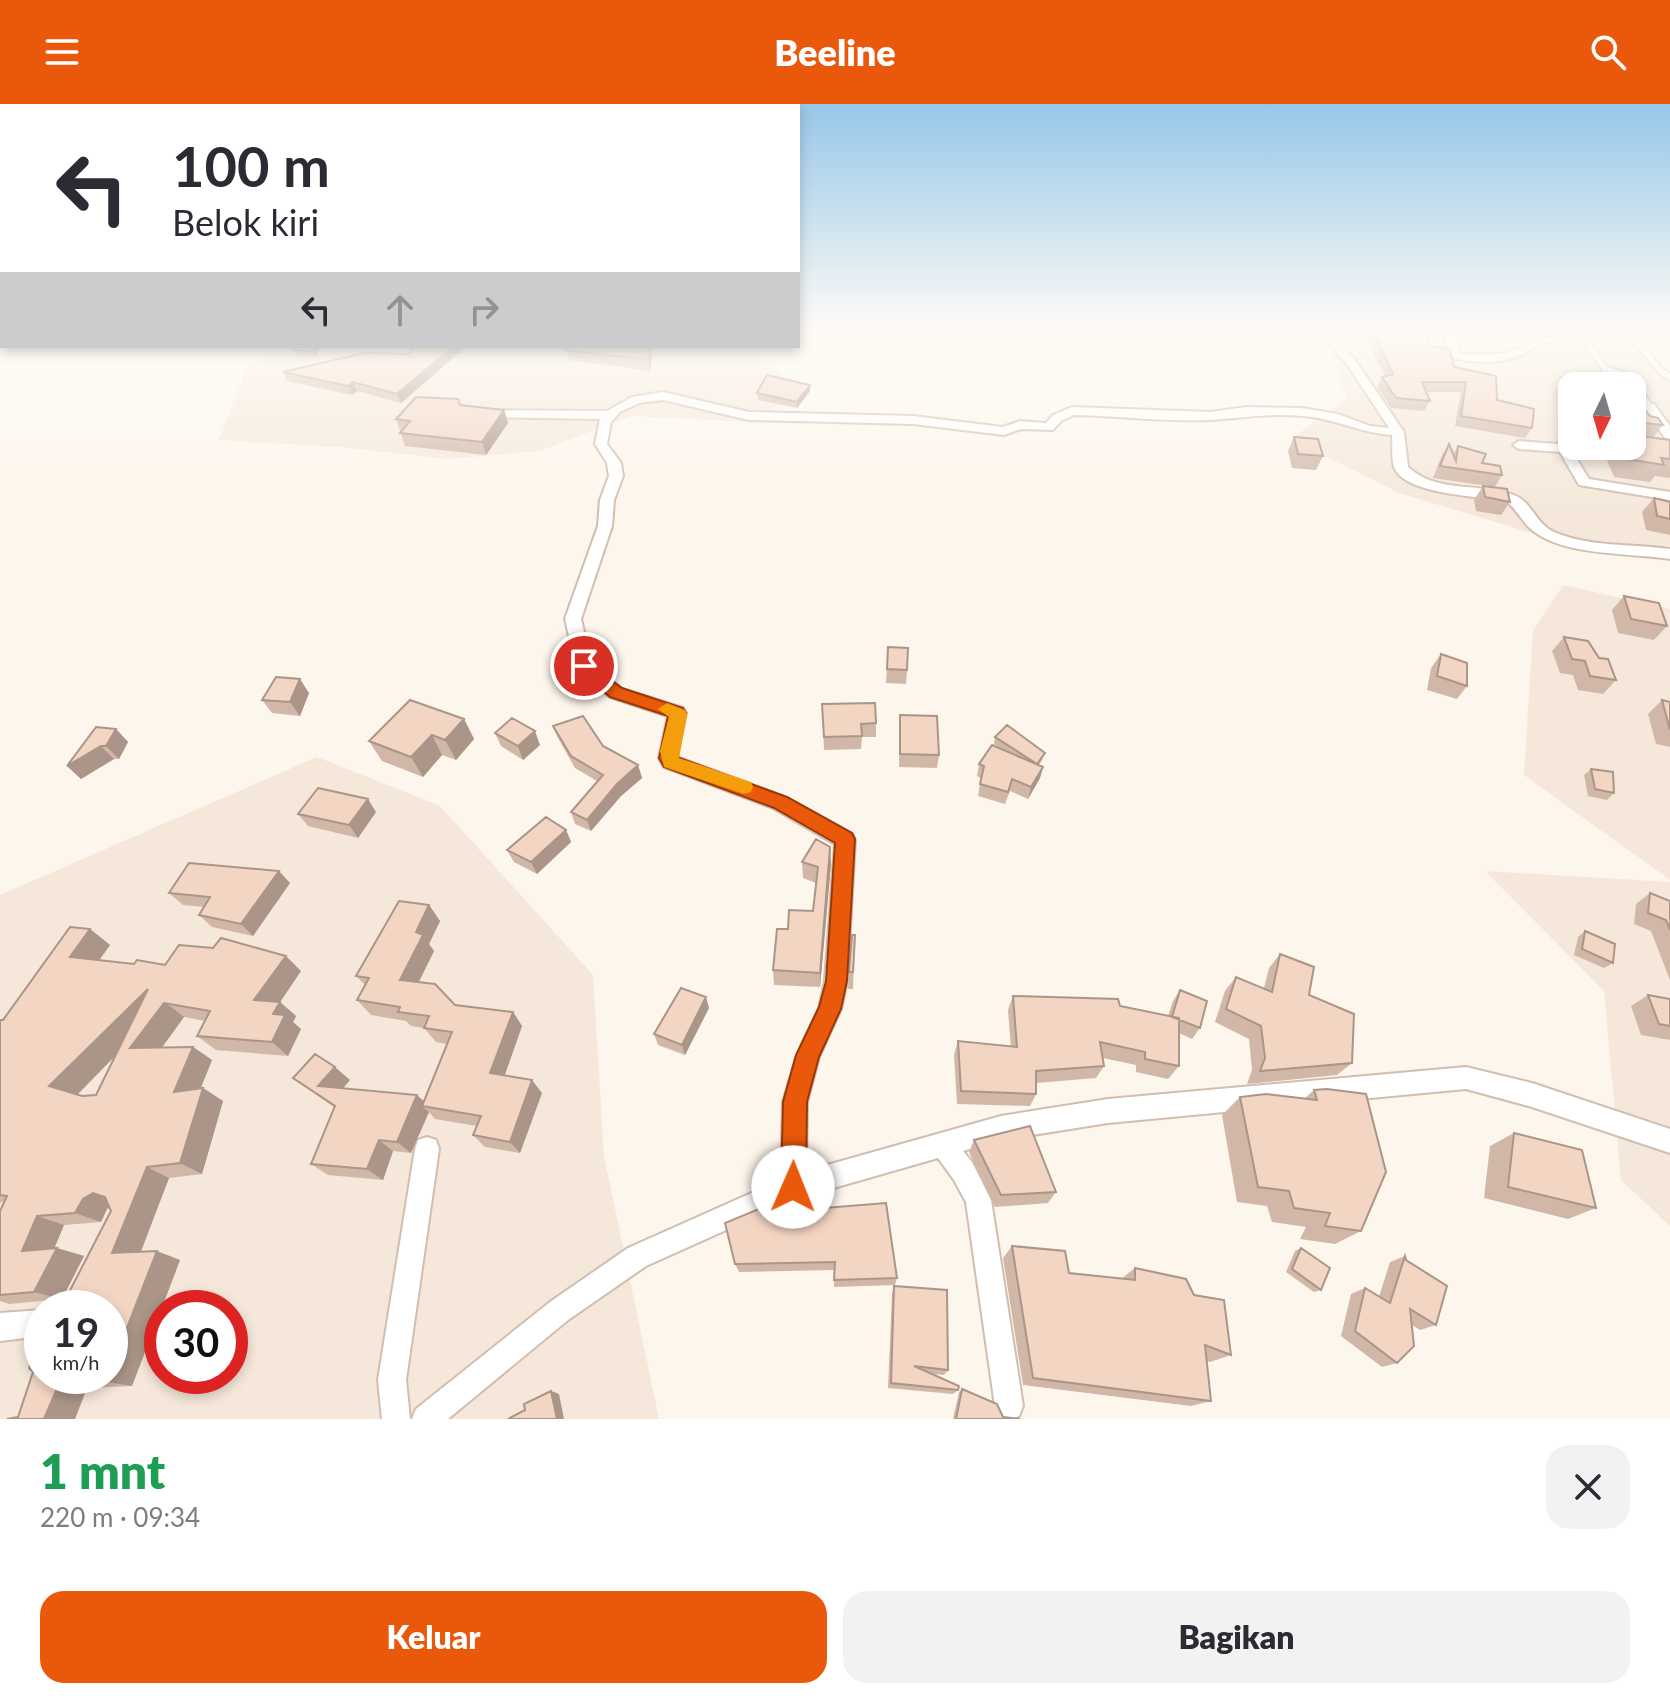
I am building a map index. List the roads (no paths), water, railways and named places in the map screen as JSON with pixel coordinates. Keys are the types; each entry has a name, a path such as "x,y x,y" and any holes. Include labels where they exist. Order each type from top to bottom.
{"street":[{"path":"1371,391 1398,432 1401,468 1412,478 1442,487 1511,498 1519,503 1539,530 1562,540 1670,554"},
{"path":"793,1187 795,1102 808,1055 830,1009 836,981 845,839 769,797 670,762 668,758 677,713 616,693 586,670 573,616 605,526 607,500 616,476 614,463 601,444 601,431 609,415 628,403 663,396 736,415 913,420 1004,431 1020,425 1049,427 1057,418 1072,411 1210,416 1234,411 1272,410 1316,413 1368,430 1398,432"},
{"path":"1650,407 1670,435"},
{"path":"469,409 502,415 609,415"},
{"path":"1519,445 1558,444"},
{"path":"1575,460 1584,482 1670,496"},
{"path":"426,1419 559,1311 637,1257 793,1187 1001,1128 1108,1111 1448,1078 1487,1082 1670,1141"},
{"path":"941,1143 963,1171 978,1200 1009,1406"},
{"path":"396,1419 392,1380 427,1149"},
{"path":"0,1327 24,1325"}],"lane":[{"path":"1638,391 1650,407"}]}
